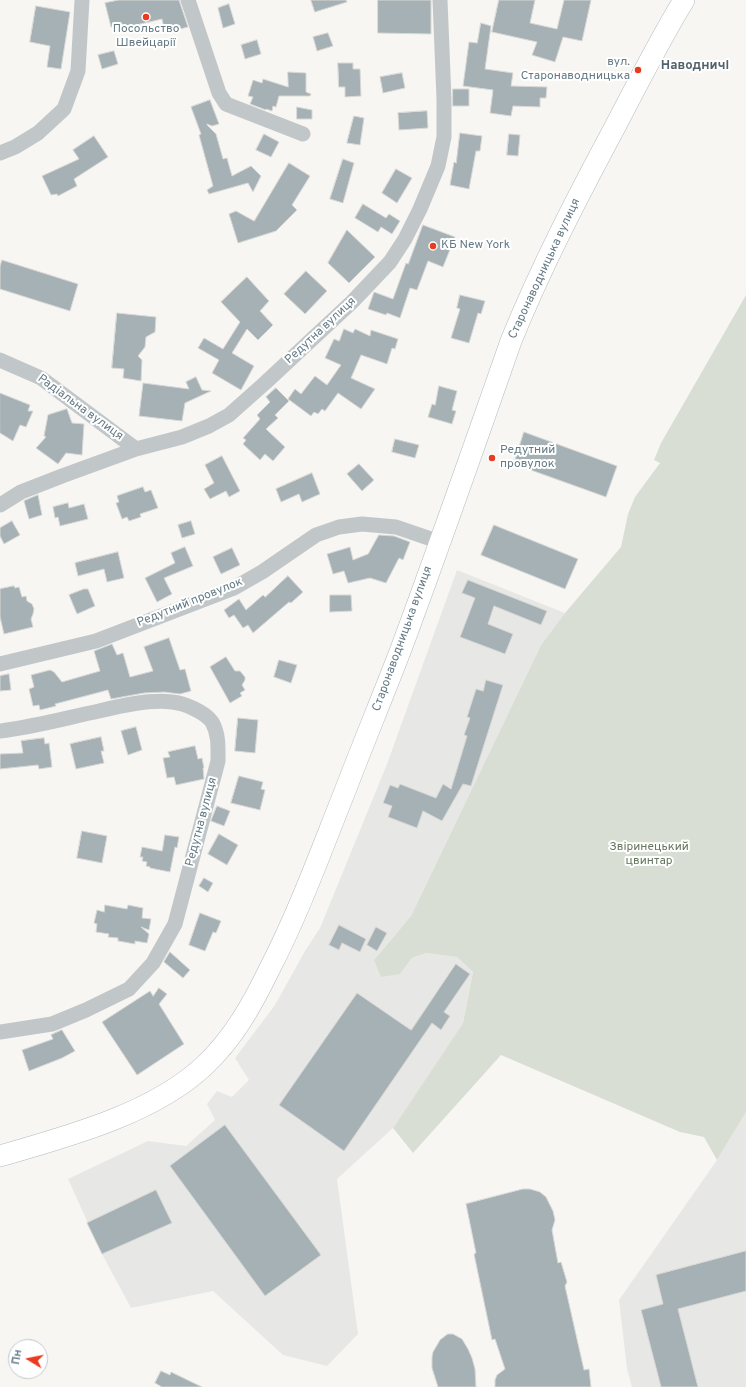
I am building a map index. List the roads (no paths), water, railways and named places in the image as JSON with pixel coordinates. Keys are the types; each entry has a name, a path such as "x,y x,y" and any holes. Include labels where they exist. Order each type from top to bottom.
{"main road":[{"name":"Старонаводницька вулиця","path":"0,1156 87,1129 162,1096 191,1077 222,1048 250,1007 296,916 401,648 511,341 525,308 595,163 654,52 684,0"}],"street":[{"path":"0,153 14,147 38,133 64,109 78,71 82,0"},
{"path":"188,0 219,93 226,104 303,134"},
{"name":"Редутна вулиця","path":"0,505 21,492 136,449 182,437 209,426 229,414 266,383 346,307 390,262 411,227 438,166 444,137 440,0"},
{"name":"Радіальна вулиця","path":"0,360 41,378 136,449"},
{"name":"Редутний провулок","path":"0,664 96,641 234,588 262,572 316,535 339,527 362,524 396,527 440,542"},
{"name":"Редутна вулиця","path":"0,731 50,722 122,706 161,701 173,702 201,712 212,722 218,738 218,761 175,924 153,963 129,989 86,1010 52,1024 0,1032"}],"place":[{"name":"Посольство Швейцарії","path":"146,17"},
{"name":"вул. Старонаводницька","path":"638,70"},
{"name":"КБ New York","path":"433,246"},
{"name":"Редутний провулок","path":"492,458"}],"district":[{"name":"Наводничі","path":"695,66"}],"park label":[{"name":"Звіринецький цвинтар","path":"649,855"}]}
